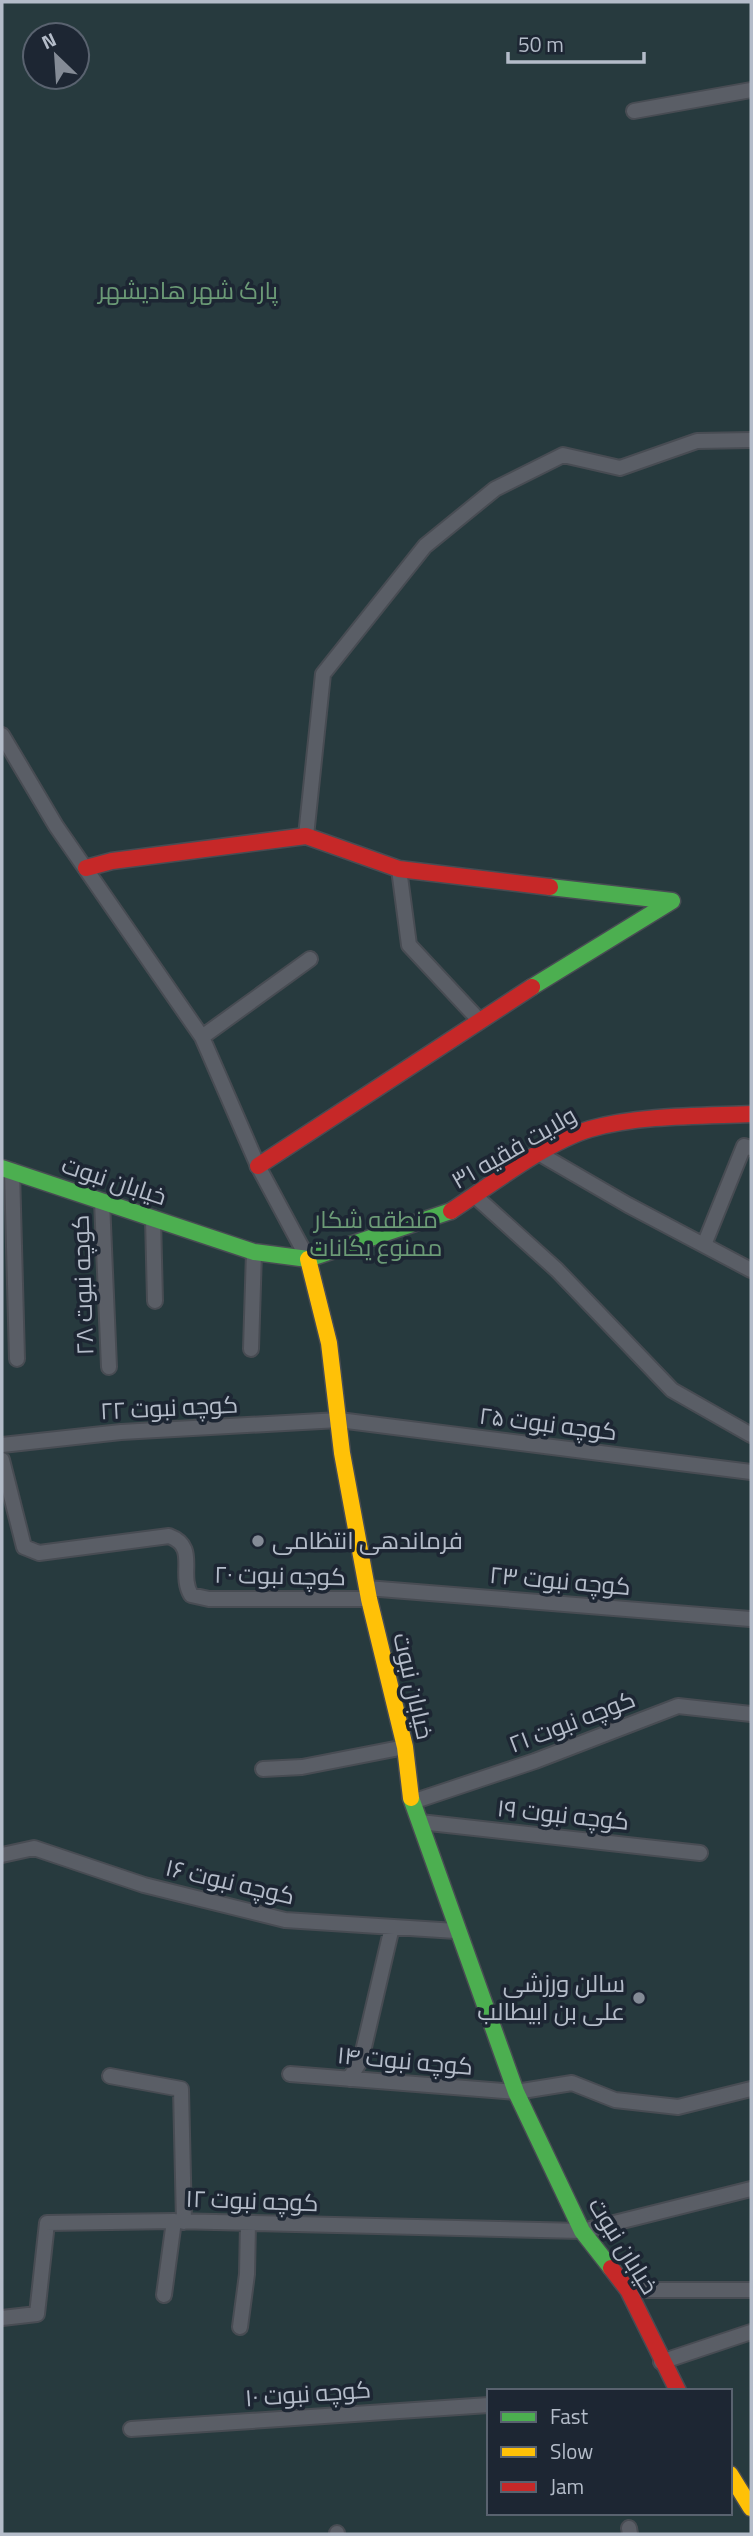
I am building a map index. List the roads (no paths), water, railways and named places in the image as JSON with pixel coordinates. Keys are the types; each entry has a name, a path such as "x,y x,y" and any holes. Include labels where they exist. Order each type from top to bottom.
{"street":[{"path":"634,111 751,89"},
{"path":"306,836 323,674 425,546 495,489 563,455 620,468 697,441 751,440"},
{"path":"2,735 86,868 202,1037 258,1166 308,1259"},
{"path":"86,868 112,861 306,836 400,869 672,901 479,1020 258,1166"},
{"path":"400,869 409,945 479,1020"},
{"path":"202,1037 310,959"},
{"name":"ولایت فقیه ۳۱","path":"308,1259 445,1215 540,1154 590,1129 668,1117 751,1114"},
{"path":"704,1245 744,1146 751,1148"},
{"path":"540,1154 751,1270"},
{"path":"7,1169 17,1359"},
{"name":"خیابان نبوت","path":"7,1169 254,1252 308,1259 330,1343 339,1420 368,1594 405,1747 412,1802 456,1931 516,2092 582,2231 628,2290 661,2362 677,2389"},
{"path":"475,1196 556,1270 672,1390 751,1434"},
{"name":"کوچه نبوت ۲۸","path":"102,1201 108,1367"},
{"path":"153,1218 155,1301"},
{"path":"251,1349 254,1252"},
{"name":"کوچه نبوت ۲۲","path":"2,1445 121,1432 339,1420"},
{"name":"کوچه نبوت ۲۵","path":"339,1420 751,1472"},
{"name":"کوچه نبوت ۲۰","path":"2,1460 24,1546 39,1553 169,1536 180,1540 187,1552 184,1583 191,1595 209,1599 368,1594"},
{"name":"کوچه نبوت ۲۳","path":"368,1594 750,1619"},
{"name":"کوچه نبوت ۲۱","path":"412,1802 535,1761 678,1706 751,1714"},
{"path":"263,1769 302,1767 405,1747"},
{"name":"کوچه نبوت ۱۹","path":"420,1822 700,1853"},
{"name":"کوچه نبوت ۱۶","path":"2,1855 34,1848 144,1885 285,1920 456,1931"},
{"path":"349,2079 360,2060 392,1927"},
{"name":"کوچه نبوت ۱۴","path":"290,2074 516,2092 572,2083 615,2100 678,2107 751,2089"},
{"path":"110,2076 181,2089 179,2221 164,2295"},
{"name":"کوچه نبوت ۱۲","path":"2,2318 37,2314 47,2223 179,2221 582,2231 751,2189"},
{"path":"240,2327 247,2274 248,2224"},
{"path":"628,2290 751,2290"},
{"path":"661,2362 751,2332"},
{"name":"کوچه نبوت ۱۰","path":"131,2429 487,2405"},
{"path":"732,2477 749,2498"}],"place":[{"name":"فرماندهی انتظامی","path":"258,1541"},
{"name":"سالن ورزشی علی بن ابیطالب","path":"639,1998"}],"park label":[{"name":"پارک شهر هادیشهر","path":"188,291"},
{"name":"منطقه شکار ممنوع یکانات","path":"376,1234"}]}
